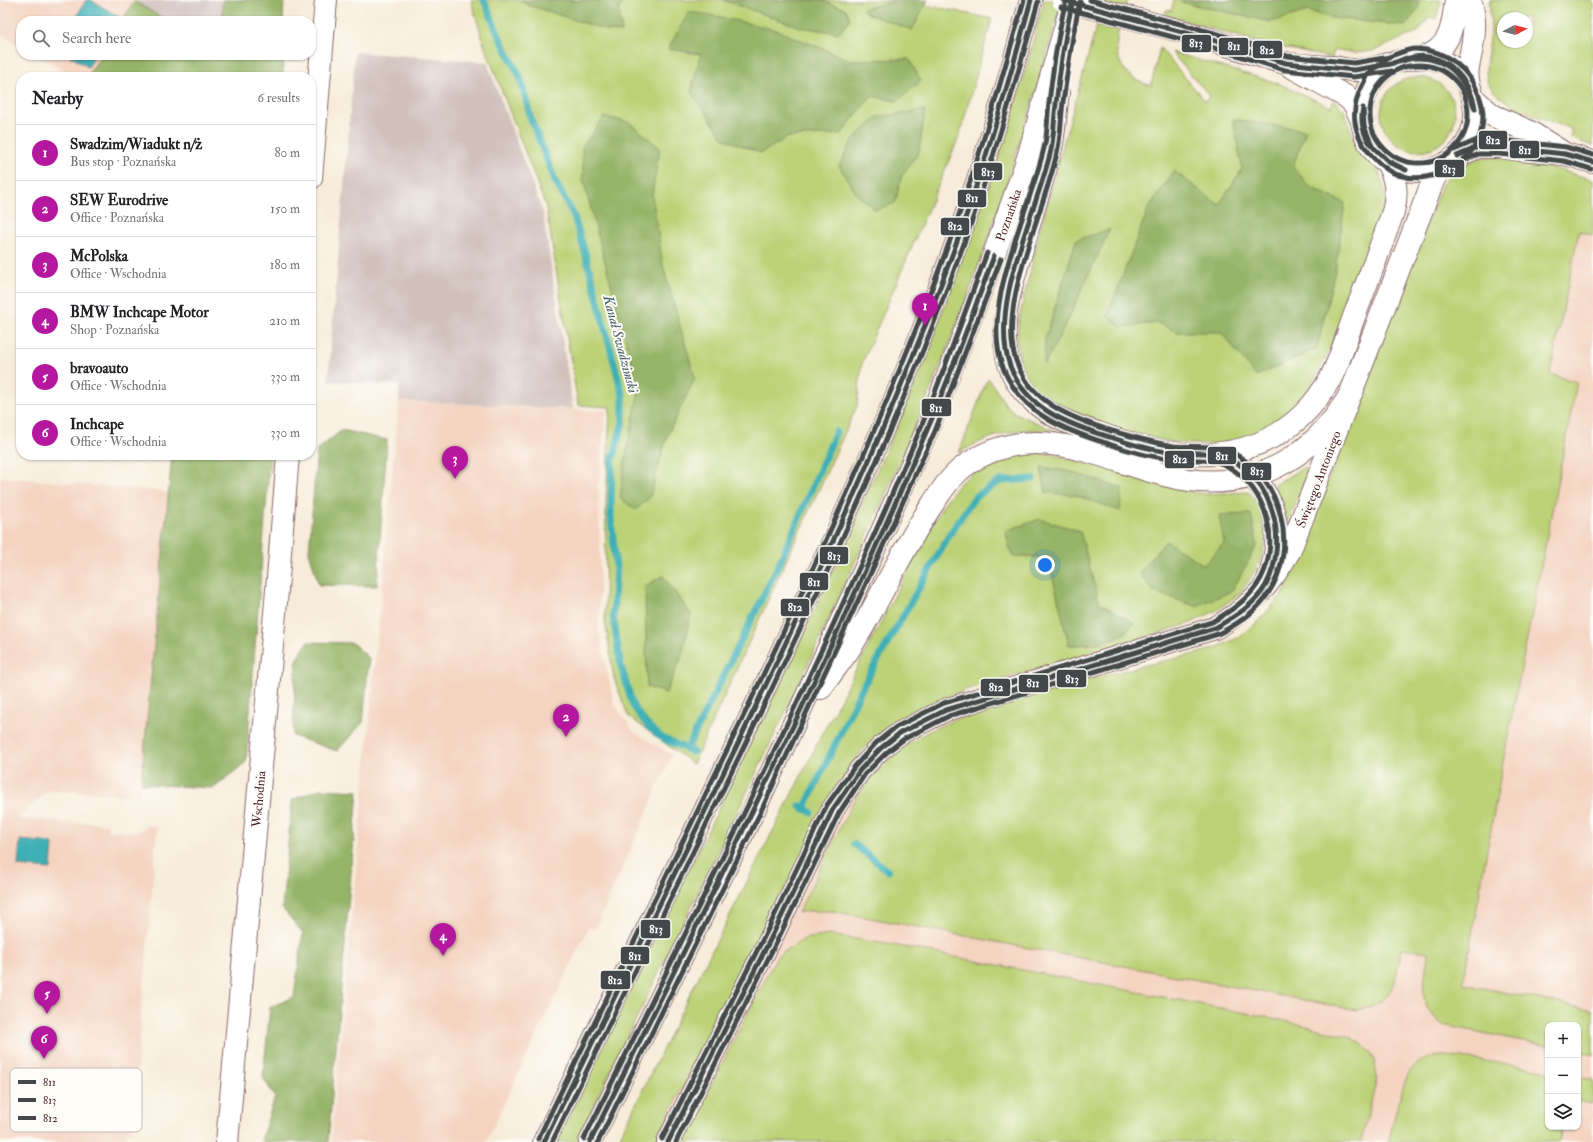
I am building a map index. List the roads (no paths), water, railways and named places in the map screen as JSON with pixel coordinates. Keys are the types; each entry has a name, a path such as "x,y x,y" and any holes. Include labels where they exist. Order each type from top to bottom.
{"main road":[{"path":"316,119 326,0"},
{"path":"544,1142 766,685 850,505 894,404 930,313 973,196 1009,81 1031,0"},
{"path":"1063,0 1154,24 1286,63 1354,70 1391,64 1407,58 1424,57 1439,61 1454,69 1466,83 1472,95"},
{"name":"Poznańska","path":"590,1142 755,808 785,740 862,576 928,428 986,277 1027,161 1073,0"},
{"path":"1424,57 1438,51 1444,45 1452,21 1456,0"},
{"path":"1286,63 1323,86 1347,97 1355,105 1362,121 1367,140 1378,155 1386,161 1400,168 1416,171 1432,169 1453,159 1468,142 1474,125 1472,95 1466,76 1472,48 1474,26 1470,0"},
{"path":"1064,35 1051,149 1009,292 1005,334 1009,365 1018,382 1033,400 1050,415 1065,422 1157,451 1182,454 1215,455 1250,447 1276,436 1292,425 1317,399 1329,380 1393,212 1396,200 1396,185 1386,161"},
{"path":"1362,121 1362,103 1368,88 1378,74 1391,64"},
{"name":"Świętego Antoniego","path":"1472,95 1482,108 1492,115 1530,132 1565,154"},
{"name":"Świętego Antoniego","path":"668,1142 775,930 833,809 860,770 881,748 906,730 946,710 1216,628 1231,619 1250,604 1282,565 1290,550 1319,472 1353,390 1433,181 1438,172 1453,159 1467,151 1489,146 1565,154 1593,162"},
{"path":"785,740 861,632 906,546 944,486 958,471 976,458 1007,445 1027,442 1047,442 1071,447 1159,474 1181,478 1216,480 1251,475 1285,463 1312,443 1330,424 1353,390"},
{"path":"1215,455 1234,462 1251,475 1263,488 1269,498 1276,523 1277,540 1275,558 1266,585"},
{"name":"Wschodnia","path":"227,1142 288,460"}],"water":[{"path":"86,0 91,0 117,16 77,16"},
{"path":"76,60 93,60 88,67"},
{"path":"20,840 53,843 51,869 18,866"}],"waterway":[{"name":"Kanał Swadzimski","path":"484,0 499,36 520,77 531,119 556,183 573,214 584,249 623,396 623,422 612,462 611,517 616,567 613,616 621,666 633,706 647,725 662,738 693,752"},
{"path":"687,749 780,562 836,432"},
{"path":"804,809 863,686 951,532 975,497 1000,481 1033,479"},
{"name":"Kanał Swadzimski","path":"800,806 811,812"},
{"name":"Kanał Swadzimski","path":"854,844 888,871"}],"place":[{"name":"Swadzim/Wiadukt n/ż","path":"925,326"},
{"name":"McPolska","path":"455,479"},
{"name":"SEW Eurodrive","path":"566,737"},
{"name":"BMW Inchcape Motor","path":"443,956"},
{"name":"bravoauto","path":"47,1014"},
{"name":"Inchcape","path":"44,1059"}]}
